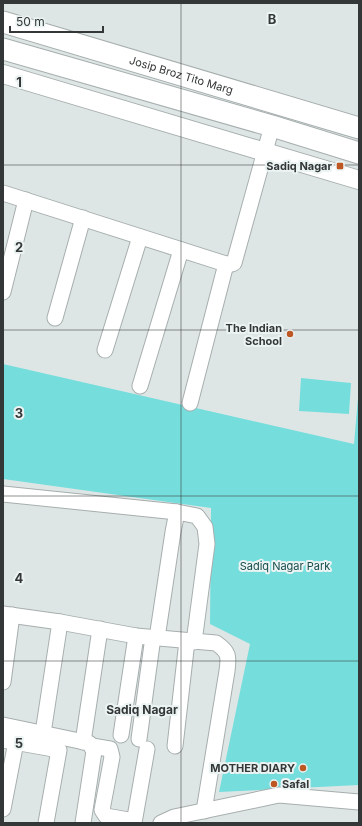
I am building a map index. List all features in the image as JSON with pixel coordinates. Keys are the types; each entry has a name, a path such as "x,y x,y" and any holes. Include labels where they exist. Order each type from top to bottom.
{"main road":[{"name":"Josip Broz Tito Marg","path":"3,22 359,128"},
{"name":"Josip Broz Tito Marg","path":"3,49 272,126 359,153"}],"street":[{"path":"3,74 359,180"},
{"path":"3,193 226,264 232,264 234,262 272,126"},
{"path":"3,292 26,200"},
{"path":"56,318 83,218"},
{"path":"105,350 140,237"},
{"path":"140,386 181,250"},
{"path":"190,403 226,264"},
{"path":"3,494 177,512 197,516 205,527 207,544 175,746"},
{"path":"3,725 110,748 112,757 102,810 106,816 134,822 155,638 177,512"},
{"path":"3,682 8,615 60,622 136,636 216,643 224,649 229,658 204,811"},
{"path":"43,733 60,622"},
{"path":"87,744 100,629"},
{"path":"121,735 136,636"},
{"path":"3,809 9,741 59,750 46,823"},
{"path":"83,823 94,751 87,744"},
{"path":"161,823 174,817 279,795 359,802"}],"green space":[{"name":"Sadiq Nagar Park","path":"3,364 354,444 359,386 359,785 219,792 250,644 210,624 211,508 3,479"},
{"path":"301,378 351,383 349,414 299,411"}],"place":[{"name":"Sadiq Nagar","path":"340,166"},
{"name":"The Indian School","path":"290,334"},
{"name":"MOTHER DIARY","path":"303,768"},
{"name":"Safal","path":"274,784"}],"district":[{"name":"Sadiq Nagar","path":"142,709"}]}
